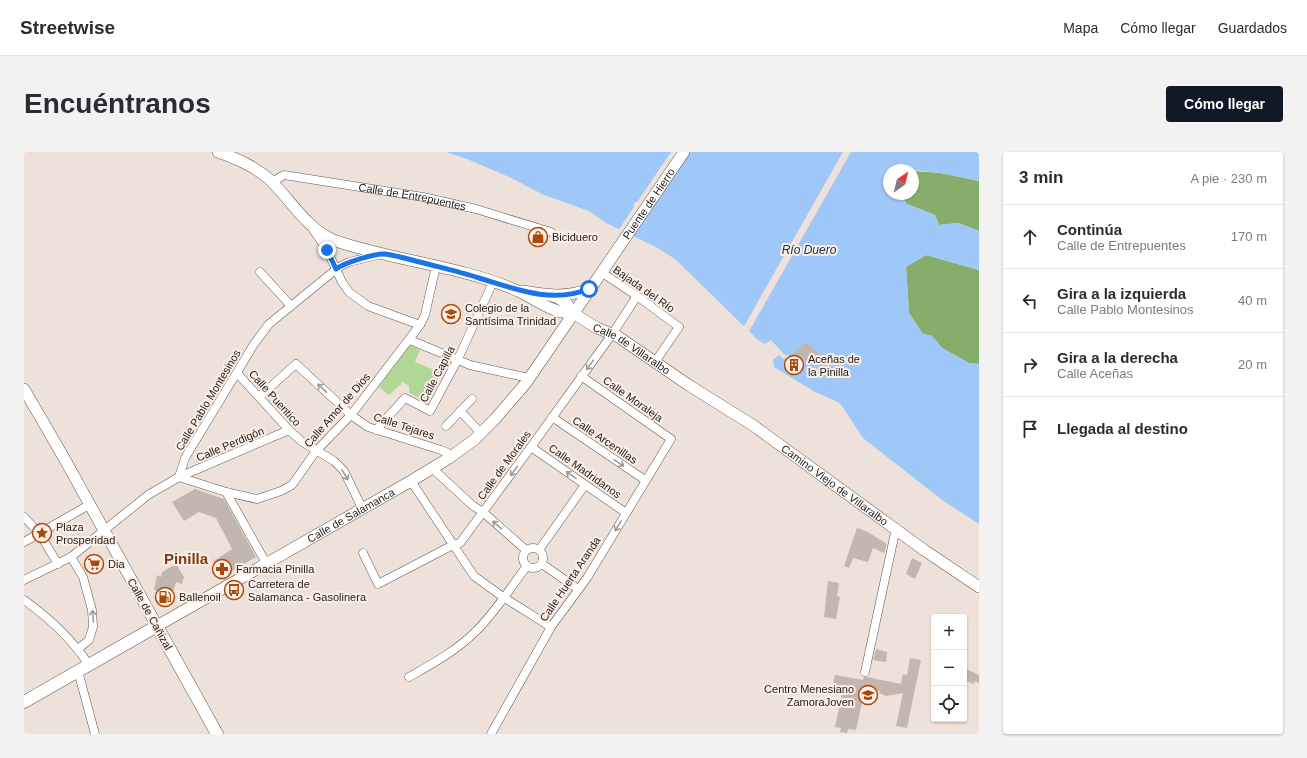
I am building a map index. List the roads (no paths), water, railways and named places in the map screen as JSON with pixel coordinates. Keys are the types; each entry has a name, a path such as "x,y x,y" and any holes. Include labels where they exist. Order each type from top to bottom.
{"main road":[{"name":"Calle de Salamanca","path":"24,702 157,626"},
{"name":"Calle de Cañizal","path":"157,626 217,734"}],"street":[{"path":"218,152 256,168 272,182 309,225 327,250 342,282 349,292 368,306 420,325"},
{"name":"Puente de Hierro","path":"613,255 684,152"},
{"name":"Calle de Entrepuentes","path":"272,182 284,174 423,197 476,209 551,232"},
{"path":"309,225 333,240 493,282 516,290 557,310 565,313 573,313"},
{"name":"Calle Pablo Montesinos","path":"179,477 185,458 238,373 254,344 269,324 336,269 349,262 383,254"},
{"name":"Calle de Salamanca","path":"157,626 411,481 452,455 481,433 509,404 529,378 613,255"},
{"name":"Calle Amor de Dios","path":"179,477 226,492 257,499 281,491 292,485 316,451 351,415 420,325 425,315 436,266"},
{"path":"260,272 291,306"},
{"name":"Bajada del Río","path":"601,272 679,327 655,362"},
{"name":"Calle Capilla","path":"376,430 405,398 430,411 458,359 493,282"},
{"path":"548,295 569,294 589,289"},
{"path":"516,290 556,297 564,302 573,313"},
{"name":"Calle de Morales","path":"363,553 378,584 460,543 484,513 613,333 637,296"},
{"name":"Calle de Villaralbo","path":"573,313 593,326 613,333 690,386"},
{"path":"410,340 470,365 529,378"},
{"name":"Calle Tejares","path":"259,397 296,364 351,415 368,427 441,450 452,455"},
{"name":"Calle Puentico","path":"238,373 289,430 301,441 334,461 344,471 362,508"},
{"name":"Calle Moraleja","path":"581,376 671,439"},
{"name":"Camino Viejo de Villaralbo","path":"690,386 759,429 936,558 979,586"},
{"name":"Calle de Cañizal","path":"24,390 64,458 157,626"},
{"path":"446,426 472,399"},
{"path":"460,411 481,433"},
{"name":"Calle Arcenillas","path":"552,417 646,480"},
{"name":"Calle Perdigón","path":"179,477 289,430"},
{"name":"Calle Huerta Aranda","path":"491,734 551,626 587,578 671,439"},
{"name":"Calle Madridanos","path":"531,447 626,513"},
{"path":"432,468 472,505 484,513 526,550"},
{"path":"24,580 71,557 148,495 179,477"},
{"path":"411,481 474,576 503,597 551,626"},
{"path":"539,550 585,485"},
{"path":"226,492 266,564"},
{"path":"24,542 89,505"},
{"path":"24,517 39,533 58,564"},
{"path":"864,672 896,528"},
{"path":"533,548 539,550 543,556 542,564 535,569 526,566 523,562 523,555 526,550 533,548"},
{"path":"71,557 82,577 92,610 93,628 89,640 78,648"},
{"path":"542,564 578,589"},
{"path":"409,677 441,659 464,642 488,618 526,566"},
{"path":"24,600 42,613 78,648 89,665"},
{"path":"78,671 95,734"}],"water":[{"name":"Río Duero","path":"446,152 979,152 979,181 941,173 919,171 919,164 883,164 883,200 904,200 907,204 935,215 939,225 958,223 979,231 979,270 926,255 906,267 909,313 923,334 932,336 942,348 969,363 979,364 979,524 942,500 863,438 840,403 815,392 774,367 773,360 779,355 794,368 799,370 794,360 790,356 785,355 771,340 765,344 758,340 675,259 656,247 606,223 589,211 544,195 509,177 467,159"}],"place":[{"name":"Biciduero","path":"538,237"},
{"name":"Colegio de la Santísima Trinidad","path":"451,314"},
{"name":"Aceñas de la Pinilla","path":"794,365"},
{"name":"Plaza Prosperidad","path":"42,533"},
{"name":"Dia","path":"94,564"},
{"name":"Farmacia Pinilla","path":"222,569"},
{"name":"Carretera de Salamanca - Gasolinera","path":"234,590"},
{"name":"Ballenoil","path":"165,597"},
{"name":"Centro Menesiano ZamoraJoven","path":"868,695"}],"district":[{"name":"Pinilla","path":"186,558"}]}
